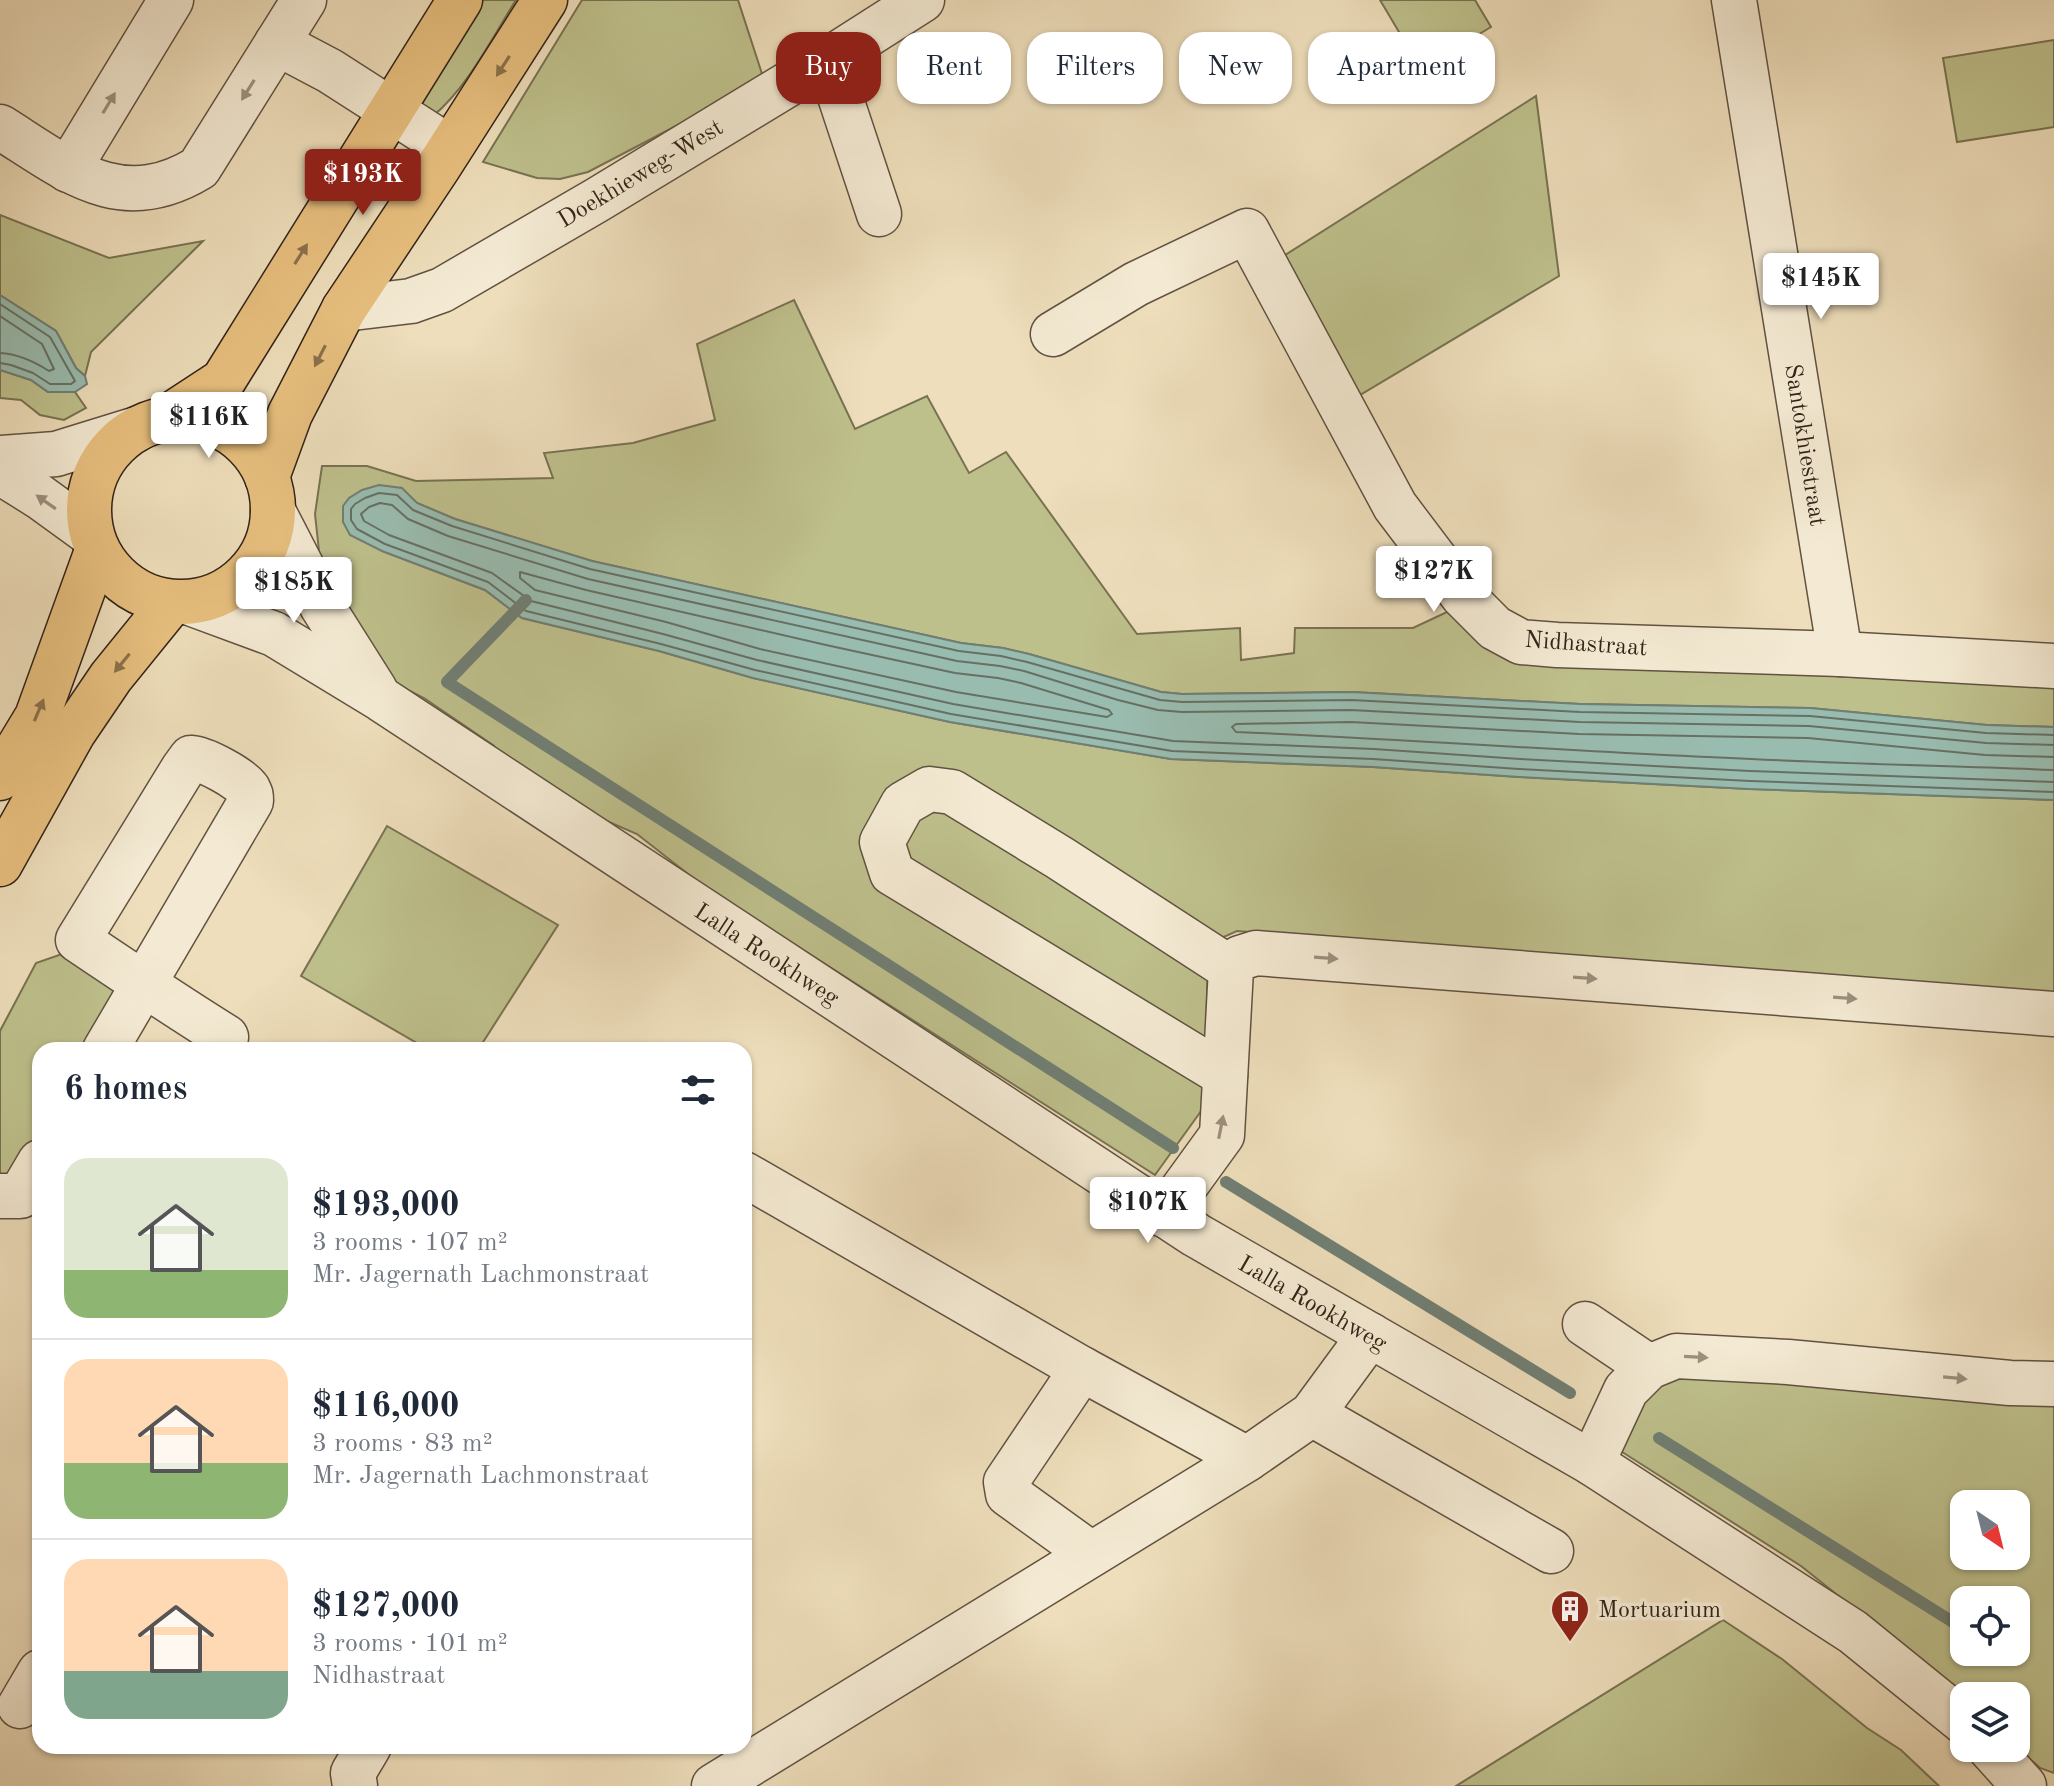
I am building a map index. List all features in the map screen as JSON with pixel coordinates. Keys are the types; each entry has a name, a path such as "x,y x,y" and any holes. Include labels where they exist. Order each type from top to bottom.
{"main road":[{"path":"460,0 223,381 125,437 108,453 97,472 90,494 88,516 94,543 115,576 141,594 180,603 209,598 231,588 249,572 263,552 271,529 270,494 290,414 344,309 545,0"},
{"path":"151,424 187,418 229,431 246,444 259,461 270,494"},
{"path":"0,778 37,717 94,543"},
{"path":"5,845 111,677 180,603"}],"street":[{"path":"68,170 171,0"},
{"path":"0,127 68,170 115,188 139,190 164,186 199,168 304,0"},
{"name":"Doekhieweg-West","path":"872,32 922,0"},
{"name":"Santokhiestraat","path":"1734,0 1840,654"},
{"path":"277,43 330,71 450,148"},
{"name":"Doekhieweg-West","path":"344,309 411,301 442,290 776,91"},
{"path":"843,104 879,214"},
{"name":"Nidhastraat","path":"1053,334 1136,284 1247,231 1395,506 1463,596 1495,628 1521,642 1557,645 1840,654 2054,666"},
{"path":"0,458 56,454 151,424"},
{"path":"0,472 40,497 94,543"},
{"name":"Lalla Rookhweg","path":"270,494 322,606 381,699"},
{"name":"Lalla Rookhweg","path":"180,603 274,634 381,699 1164,1215 1592,1463 1853,1632 1950,1711"},
{"path":"110,1042 143,984 251,801 251,793 245,785 202,759 191,758 78,940 143,984 223,1042"},
{"path":"1225,1075 892,873 882,842 903,804 929,789 952,792 1231,969"},
{"path":"1164,1215 1222,1135 1231,969 1240,958 1256,953 2054,1014"},
{"path":"752,1179 1082,1369 1247,1459"},
{"path":"1585,1324 1649,1367"},
{"path":"714,1786 1247,1459 1312,1414 1370,1335"},
{"path":"1592,1463 1626,1390 1649,1367 1676,1356 2054,1384"},
{"path":"1082,1369 1006,1482 1008,1494 1091,1554"},
{"path":"1312,1414 1551,1551"},
{"path":"355,1786 353,1773 364,1754"},
{"path":"2003,1762 2024,1786"}],"green space":[{"path":"479,0 516,0 468,77 433,116 416,101"},
{"path":"582,0 738,0 764,80 588,172 560,179 537,178 483,162"},
{"path":"1380,0 1475,0 1491,27 1483,32 1399,32"},
{"path":"2054,40 2054,127 1957,142 1943,58"},
{"path":"1536,96 1559,276 1350,401 1282,257"},
{"path":"0,215 109,258 203,241 91,352 85,376 76,368 56,331 0,295"},
{"path":"794,300 855,429 927,396 969,473 1006,452 1137,634 1240,628 1241,660 1294,653 1295,628 1413,628 1447,612 1492,646 2054,686 2054,727 1987,725 1810,708 1580,704 1352,692 1161,692 1003,648 961,643 592,561 455,519 417,503 401,488 382,551 485,590 522,618 659,651 753,678 950,722 1171,759 1373,767 1749,789 2054,800 2054,996 1237,931 1219,939 1208,956 1204,1107 1155,1175 706,888 637,834 530,782 493,745 424,698 382,677 321,570 315,514 322,466 367,466 416,481 553,478 544,453 633,443 715,420 697,344"},
{"path":"0,370 31,380 48,392 75,392 86,408 64,420 40,415 21,400 0,398"},
{"path":"387,826 558,925 483,1042 415,1042 301,976"},
{"path":"82,947 117,967 122,1003 99,1042 32,1042 32,1155 0,1201 0,1031 36,963"},
{"path":"1657,1376 2054,1391 2054,1773 2040,1768 2030,1759 2030,1682 1950,1682 1950,1685 1801,1566 1619,1450"},
{"path":"1723,1620 1782,1659 1867,1728 1901,1750 1939,1786 1456,1786"}],"water":[{"path":"0,295 56,331 87,384 75,392 48,392 31,380 0,370"},
{"path":"379,485 402,488 417,503 455,519 592,561 961,643 1003,648 1161,692 1352,692 1580,704 1810,708 1987,725 2054,727 2054,800 1749,789 1373,767 1171,759 950,722 753,678 659,651 522,618 485,590 382,551 350,535 343,522 343,506 362,490"}],"waterway":[{"path":"526,600 447,682 1173,1148"},
{"path":"1226,1182 1570,1393"},
{"path":"1659,1438 1950,1620"}],"place":[{"name":"Mortuarium","path":"1570,1643"}]}
